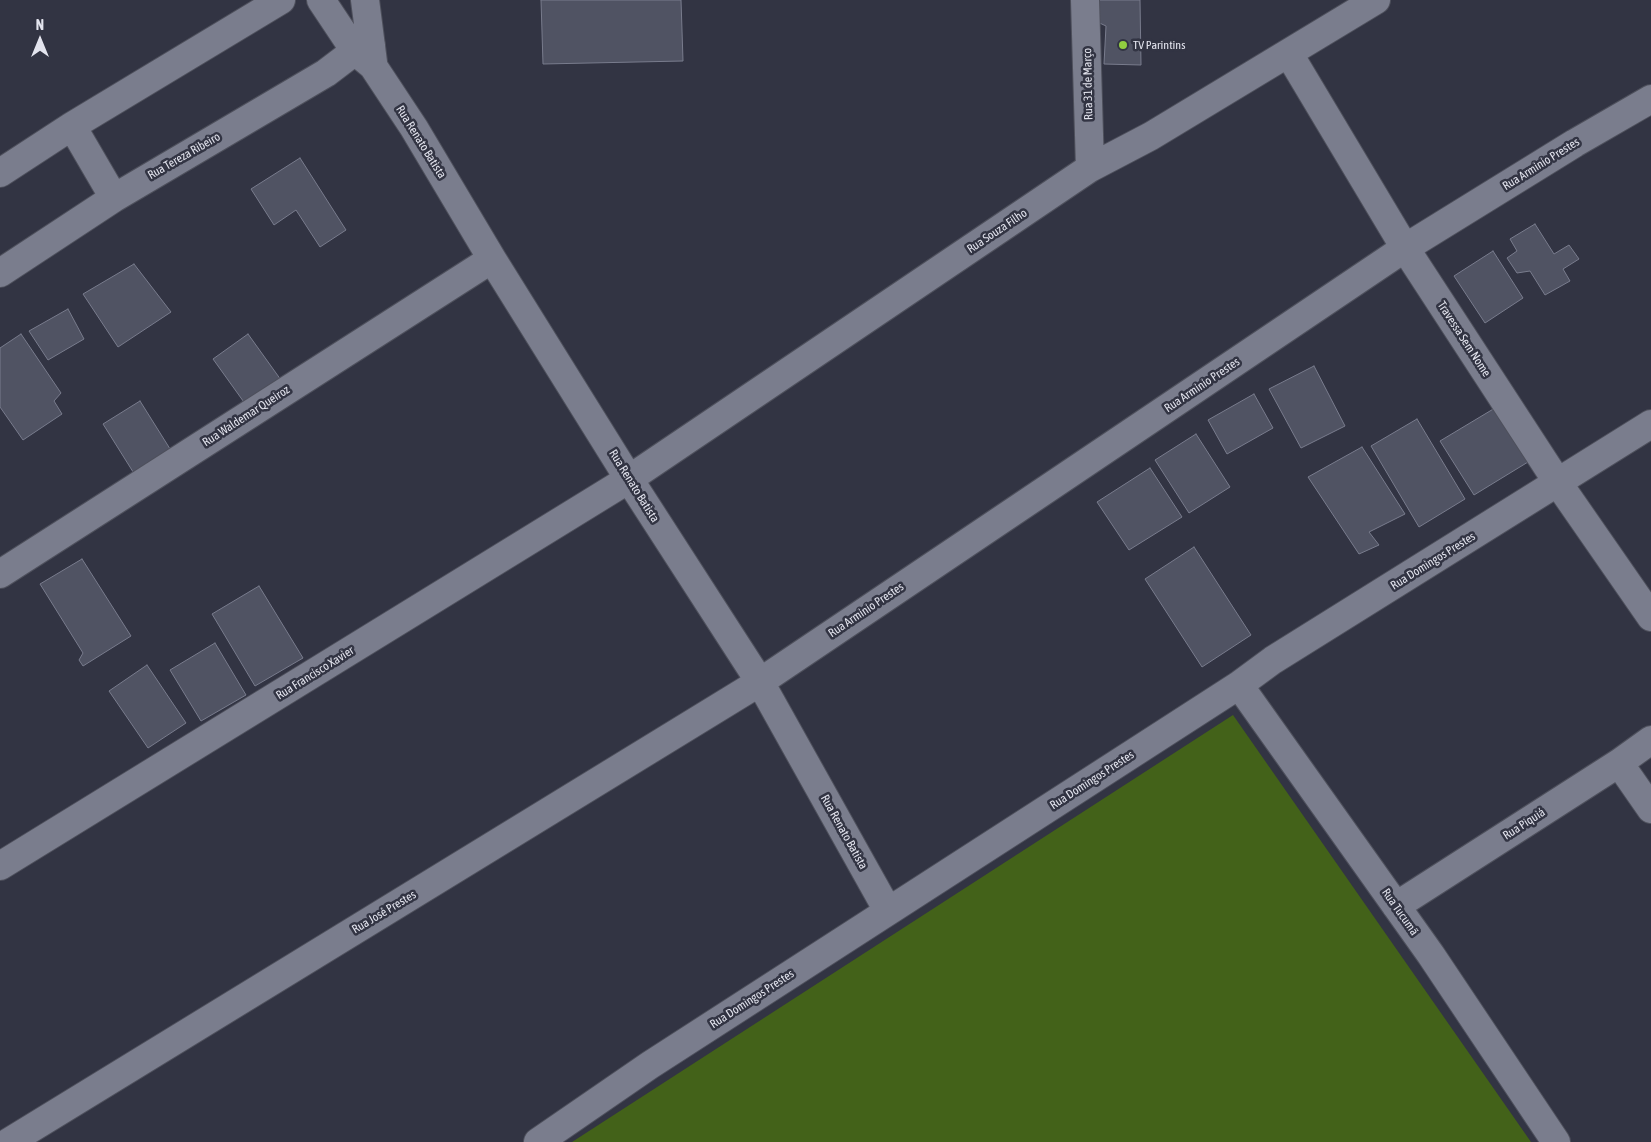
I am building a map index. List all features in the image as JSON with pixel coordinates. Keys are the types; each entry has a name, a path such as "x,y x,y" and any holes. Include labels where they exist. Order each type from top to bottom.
{"street":[{"path":"0,173 72,126 281,0"},
{"name":"Rua Renato Batista","path":"321,0 367,54 629,479 760,682 888,911"},
{"name":"Rua Renato Batista","path":"365,0 367,54"},
{"name":"Rua 31 de Março","path":"1085,0 1090,168"},
{"name":"Rua Souza Filho","path":"629,479 1090,168 1151,136 1376,0"},
{"name":"Rua Tereza Ribeiro","path":"0,273 114,198 326,73 367,54"},
{"name":"Travessa Sem Nome","path":"1289,54 1405,248 1558,483 1651,617"},
{"name":"Rua Arminio Prestes","path":"760,682 1405,248 1575,143 1651,99"},
{"path":"72,126 114,198"},
{"name":"Rua Waldemar Queiroz","path":"0,574 492,259"},
{"name":"Rua Domingos Prestes","path":"538,1142 650,1065 1239,686 1274,660 1651,424"},
{"name":"Rua Francisco Xavier","path":"0,866 629,479"},
{"name":"Rua José Prestes","path":"9,1142 760,682"},
{"name":"Rua Tucumã","path":"1239,686 1396,906 1556,1142"},
{"name":"Rua Piquiá","path":"1396,906 1619,763 1651,740"},
{"path":"1619,763 1651,809"}],"green space":[{"path":"1233,715 1531,1142 572,1142"}],"building":[{"path":"541,0 681,0 683,61 543,64"},
{"name":"TV Parintins","path":"1091,0 1140,0 1141,65 1104,64 1106,26 1091,19"},
{"path":"300,158 346,230 320,247 296,210 274,225 251,189"},
{"path":"1535,224 1554,254 1569,245 1579,259 1563,269 1570,281 1545,295 1530,271 1517,273 1507,258 1517,251 1510,239"},
{"path":"1493,251 1523,298 1485,323 1454,276"},
{"path":"134,264 171,312 118,347 83,294"},
{"path":"68,309 84,339 48,360 29,331"},
{"path":"21,334 61,393 54,401 62,414 23,440 0,407 0,348"},
{"path":"248,334 281,380 246,405 213,359"},
{"path":"1314,366 1345,426 1301,448 1269,389"},
{"path":"1254,394 1273,428 1227,454 1208,420"},
{"path":"140,401 177,460 140,483 103,424"},
{"path":"1495,408 1528,462 1474,495 1440,441"},
{"path":"1417,419 1465,499 1419,527 1371,446"},
{"path":"1196,434 1230,487 1189,513 1155,460"},
{"path":"1362,447 1405,514 1369,532 1379,545 1359,554 1308,477"},
{"path":"1150,468 1182,517 1129,550 1097,502"},
{"path":"1194,547 1251,635 1202,667 1145,579"},
{"path":"82,559 131,636 83,666 79,660 83,653 40,584"},
{"path":"259,586 303,658 255,686 212,614"},
{"path":"215,643 246,695 201,721 170,670"},
{"path":"147,665 186,723 148,748 109,691"}],"place":[{"name":"TV Parintins","path":"1123,45"}]}
